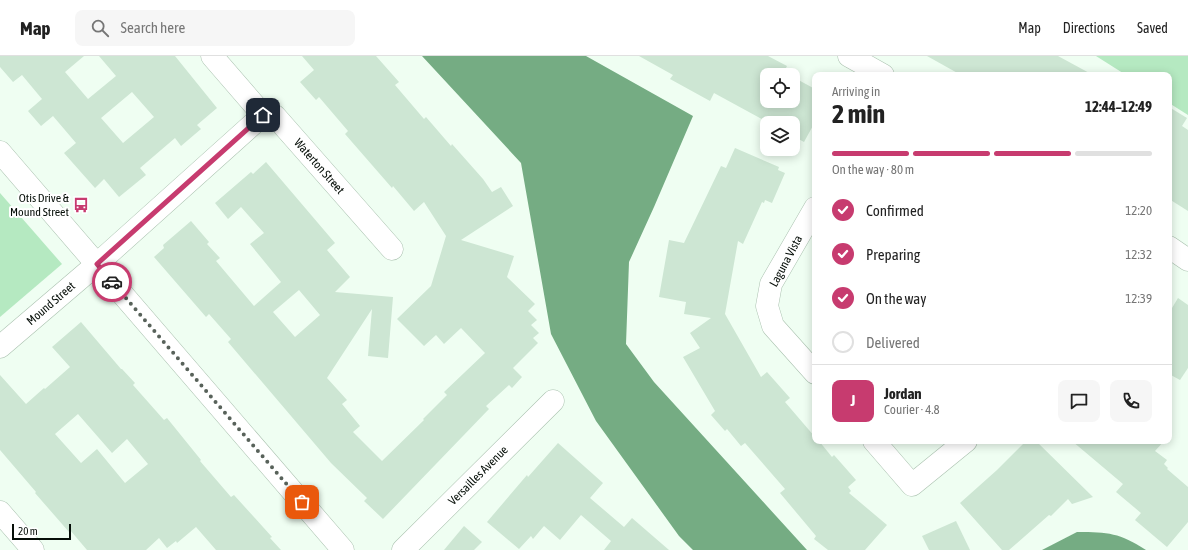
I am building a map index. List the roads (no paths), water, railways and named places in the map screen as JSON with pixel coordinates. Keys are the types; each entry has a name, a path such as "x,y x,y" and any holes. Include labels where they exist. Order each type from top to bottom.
{"street":[{"name":"Waterton Street","path":"212,56 263,115 275,116 392,249"},
{"path":"849,56 878,72"},
{"name":"Mound Street","path":"0,347 97,264 263,115"},
{"path":"0,152 343,550"},
{"name":"Laguna Vista","path":"812,213 772,284 767,306 774,326 812,370"},
{"path":"1172,249 1188,260"},
{"name":"Versailles Avenue","path":"403,550 553,401"},
{"path":"877,444 912,485 962,444"},
{"path":"0,512 33,550"}],"place":[{"name":"Otis Drive & Mound Street","path":"81,205"}]}
